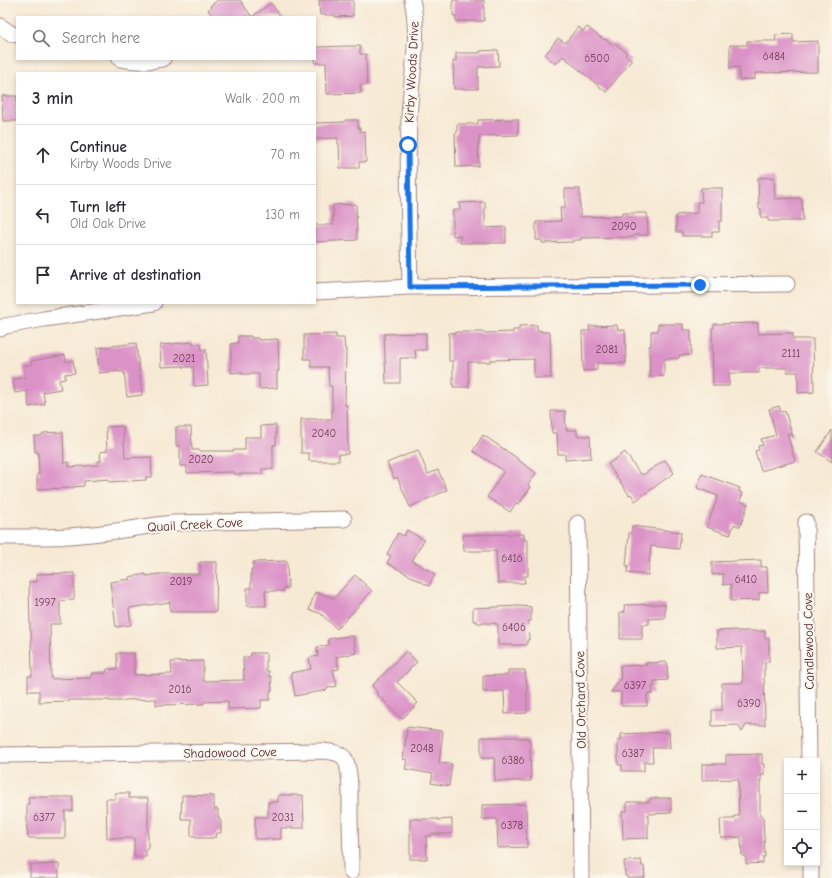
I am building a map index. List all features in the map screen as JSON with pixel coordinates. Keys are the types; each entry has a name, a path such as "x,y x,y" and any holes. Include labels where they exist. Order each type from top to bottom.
{"street":[{"name":"Kirby Woods Drive","path":"410,287 408,139 410,96 415,46 414,10 412,0"},
{"path":"0,26 12,34 16,35"},
{"path":"126,60 143,62 156,60"},
{"path":"316,292 410,287 787,284"},
{"path":"0,328 44,319 147,304"},
{"name":"Quail Creek Cove","path":"0,536 78,536 117,532 154,525 175,523 344,519"},
{"name":"Candlewood Cove","path":"806,522 809,758"},
{"name":"Old Orchard Cove","path":"578,523 581,878"},
{"name":"Shadowood Cove","path":"0,755 318,751 338,754 344,758 349,772 351,872"},
{"path":"811,866 811,878"}],"building":[{"path":"218,0 240,0 251,16 212,16 208,10 211,7 210,6"},
{"path":"319,0 353,0 353,16 335,17 335,15 320,15"},
{"path":"453,0 484,0 484,21 456,21 456,16 453,16"},
{"path":"271,3 280,16 253,16"},
{"path":"578,27 583,31 587,27 604,40 605,39 613,45 615,43 627,53 625,55 632,60 606,92 563,56 556,64 545,55 558,38 565,43"},
{"path":"793,34 793,42 818,41 818,72 755,73 755,79 739,80 739,67 730,68 730,45 747,45 747,41 776,41 775,35"},
{"path":"360,46 360,54 366,54 367,85 360,85 361,93 327,94 326,63 315,63 316,47"},
{"path":"498,50 499,66 478,67 478,89 454,89 453,61 456,61 456,53 480,53 480,51"},
{"path":"2,96 16,96 16,121 3,121"},
{"path":"518,119 518,135 479,136 479,166 456,167 455,133 457,133 457,124 478,124 478,120"},
{"path":"345,120 358,120 358,128 360,128 360,132 365,131 366,162 359,162 359,168 340,168 338,138 316,139 316,123 345,122"},
{"path":"774,177 775,199 800,198 800,200 802,200 803,221 768,221 768,218 761,218 761,209 759,209 758,178"},
{"path":"701,188 722,188 722,221 719,221 719,232 712,232 712,236 682,236 682,232 676,232 676,215 697,213 697,202 702,202"},
{"path":"565,189 580,189 580,217 622,216 622,213 647,213 648,235 634,235 634,237 581,238 581,240 573,240 573,242 542,243 542,240 536,240 536,222 561,221 560,208 565,208"},
{"path":"485,202 485,228 506,227 506,243 460,243 460,235 453,236 453,210 460,210 459,203"},
{"path":"356,204 357,240 316,242 316,225 333,225 333,205"},
{"path":"758,323 758,334 793,333 793,339 813,339 814,392 798,393 798,372 787,372 787,368 759,368 759,373 729,373 729,386 713,386 712,328 714,328 714,324"},
{"path":"658,324 683,324 683,330 691,330 691,355 679,355 679,358 664,359 664,376 650,377 649,346 651,346 651,331 658,331"},
{"path":"537,325 537,331 541,330 541,332 550,332 551,378 534,378 534,359 468,362 469,387 453,387 453,361 449,361 449,333 513,332 513,330 519,330 519,326"},
{"path":"617,325 618,330 625,330 626,363 597,363 597,370 583,371 582,331 590,331 589,326"},
{"path":"426,333 426,350 415,350 416,358 400,358 400,383 386,383 384,334"},
{"path":"336,334 336,338 344,338 346,349 345,405 347,405 348,454 339,454 339,461 309,461 309,453 301,453 301,419 332,419 332,386 329,386 328,367 311,367 311,359 304,359 304,335"},
{"path":"238,336 251,336 251,338 258,338 258,340 278,339 279,371 277,371 277,388 259,389 259,374 242,374 242,372 231,373 231,344 238,343"},
{"path":"193,342 193,345 201,344 202,350 206,349 208,385 194,386 193,367 161,367 160,345"},
{"path":"136,343 142,395 127,397 124,372 118,371 99,373 97,348"},
{"path":"65,355 66,362 73,360 75,373 65,374 65,379 59,380 61,389 43,392 45,404 29,407 27,391 15,393 13,379 25,378 23,366 32,364 31,361"},
{"path":"779,406 781,412 785,411 793,437 787,433 795,461 761,471 755,451 759,450 758,446 763,445 761,439 776,435 769,409"},
{"path":"551,411 565,411 566,430 577,430 577,436 590,436 591,458 565,460 565,454 558,454 557,433 552,433"},
{"path":"276,425 276,445 273,445 273,469 262,469 262,474 234,474 234,472 187,473 187,466 180,466 180,446 176,446 176,427 191,427 192,450 234,451 245,450 245,437 261,437 261,426"},
{"path":"123,426 125,458 151,457 152,477 146,477 146,480 109,482 109,479 84,481 84,486 73,488 37,489 37,474 39,474 38,452 35,452 34,436 41,436 43,433 63,432 64,463 69,462 69,467 98,465 98,461 101,461 100,452 107,451 106,427"},
{"path":"832,430 832,462 817,452"},
{"path":"483,435 536,473 528,485 531,487 519,504 516,503 510,512 487,497 504,471 473,451"},
{"path":"418,450 428,474 438,470 447,490 410,507 397,477 394,479 387,463"},
{"path":"625,452 640,474 641,473 643,475 665,460 674,473 635,501 631,494 629,495 608,464"},
{"path":"702,474 740,488 739,492 743,493 740,501 748,504 740,527 734,524 730,535 707,527 718,496 697,488"},
{"path":"632,526 681,532 679,549 651,546 648,575 627,573 628,566 626,566 629,533 631,533"},
{"path":"407,530 424,540 412,561 435,574 429,586 387,563 391,556 387,554 398,533 404,536"},
{"path":"524,534 524,540 528,540 528,576 524,576 525,583 498,583 496,551 464,551 463,535"},
{"path":"761,560 761,567 767,567 768,592 759,593 759,600 731,601 731,584 723,585 723,574 712,575 712,562"},
{"path":"287,561 288,588 284,588 284,591 265,591 266,606 247,606 247,588 251,588 251,569 253,570 253,562"},
{"path":"200,562 217,562 216,612 170,612 170,602 129,608 131,625 116,627 110,582 130,579 129,577 146,574 146,576 159,574 200,574"},
{"path":"74,573 74,600 60,601 60,624 50,624 51,679 91,678 92,673 106,673 107,669 117,669 117,653 134,653 134,675 172,674 171,662 203,661 203,681 244,680 243,657 250,657 251,653 266,653 266,671 269,671 269,677 271,676 272,691 270,691 270,700 261,700 261,708 228,709 228,701 204,702 204,704 156,705 156,699 125,701 70,700 39,702 39,691 28,691 28,676 32,676 29,582 37,582 37,574"},
{"path":"355,575 372,591 337,629 320,613 309,610 315,592 334,598"},
{"path":"665,604 665,618 649,619 649,624 642,625 642,639 620,639 620,612 625,612 624,605"},
{"path":"519,606 531,607 531,621 528,621 529,640 527,640 527,645 498,645 498,624 477,623 477,621 473,621 473,608"},
{"path":"717,631 765,631 765,638 769,638 769,662 765,662 764,670 765,725 746,725 742,732 738,725 712,726 712,710 722,710 722,683 743,683 742,647 717,648"},
{"path":"353,636 356,653 336,657 339,669 333,670 337,686 327,688 327,690 295,696 291,673 311,669 309,658 318,656 317,647 329,645 328,639"},
{"path":"406,651 417,662 397,682 418,703 402,719 376,693 377,691 372,686"},
{"path":"667,662 668,680 654,681 654,687 652,687 653,694 647,694 647,706 621,706 621,692 611,692 619,680 621,680 620,666 646,665 646,663"},
{"path":"508,670 525,670 527,686 527,713 505,714 504,691 483,692 483,676 508,675"},
{"path":"407,727 443,731 439,763 452,764 449,786 431,783 433,774 405,769 407,760 403,759"},
{"path":"669,732 670,748 652,748 653,762 644,762 644,771 622,771 622,765 618,765 618,740 621,740 621,734"},
{"path":"481,737 528,738 528,740 530,740 531,781 495,781 494,758 481,758"},
{"path":"762,754 764,775 761,775 760,781 760,816 763,816 765,857 763,857 763,863 746,864 746,856 742,856 741,837 721,838 720,819 734,819 734,816 739,816 738,779 702,780 702,764 726,764 726,755"},
{"path":"115,793 129,793 129,798 148,798 148,849 146,849 146,857 134,857 134,838 107,838 106,799 115,799"},
{"path":"182,795 214,796 214,809 218,809 218,816 221,822 221,833 217,833 216,837 213,838 196,838 196,836 191,836 191,819 181,819"},
{"path":"278,795 303,795 304,828 281,828 281,839 255,839 255,817 268,817 268,802 278,802"},
{"path":"28,797 73,797 73,811 65,811 65,838 28,838"},
{"path":"650,798 671,798 671,813 648,814 648,838 623,839 622,811 627,811 627,802 650,802"},
{"path":"526,804 527,847 498,848 497,819 482,819 482,805"},
{"path":"410,819 452,819 452,834 431,834 431,836 426,836 427,859 410,859"},
{"path":"641,860 642,866 644,866 645,877 627,878 627,876 625,876 624,861"},
{"path":"59,864 59,878 30,878 30,865"}],"route":[{"path":"408,145 410,287 700,285"}]}
